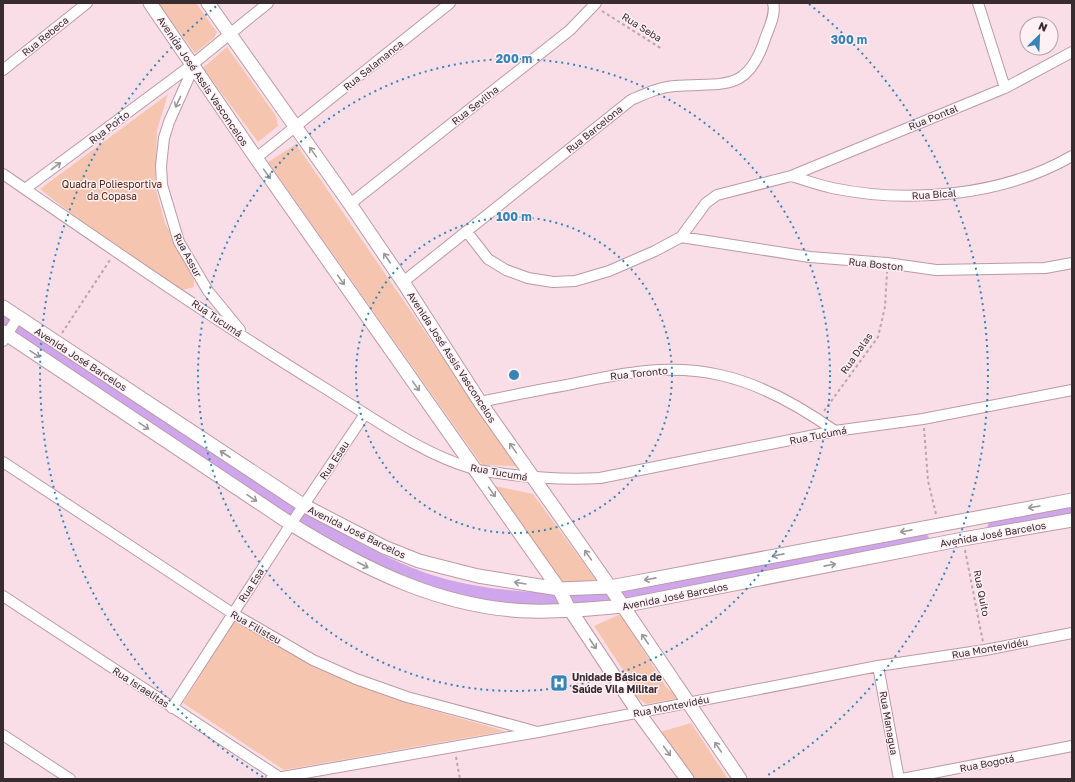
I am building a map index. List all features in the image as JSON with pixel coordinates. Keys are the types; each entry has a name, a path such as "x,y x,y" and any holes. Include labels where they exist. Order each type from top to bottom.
{"street":[{"name":"Rua Rebeca","path":"3,70 87,3"},
{"name":"Avenida José Assis Vasconcelos","path":"150,3 194,65 256,158 475,469 565,601 638,712 687,779"},
{"name":"Avenida José Assis Vasconcelos","path":"208,3 350,204 403,282 480,402 616,596 740,779"},
{"path":"230,34 268,3"},
{"name":"Rua Salamanca","path":"296,127 450,3"},
{"name":"Rua Barcelona","path":"403,282 631,100 650,91 674,86 714,86 736,81 749,71 765,40 773,16 773,3"},
{"path":"978,3 1005,88"},
{"name":"Rua Sevilha","path":"350,204 570,30 595,5"},
{"name":"Rua Porto","path":"25,190 194,65 230,34"},
{"name":"Rua Pontal","path":"791,176 1005,88 1072,52"},
{"name":"Rua Assur","path":"194,65 169,122 164,138 161,179 172,222 179,242 208,291 248,339"},
{"path":"256,158 296,127"},
{"name":"Rua Bical","path":"791,176 832,188 868,194 940,195 1002,184 1050,169 1072,156"},
{"name":"Rua Tucumá","path":"3,174 115,252 365,414 419,446 475,469 534,478 567,480 600,478 834,431 923,418 1072,390"},
{"path":"467,232 488,259 506,270 528,278 554,282 575,281 609,271 655,251 681,237 706,203 717,195 791,176"},
{"name":"Rua Boston","path":"681,237 810,257 887,263 914,268 955,270 1045,268 1072,263"},
{"path":"193,302 208,291"},
{"name":"Avenida José Barcelos","path":"3,307 17,319 56,342 302,508 384,547 419,561 565,601 616,596 939,525 1072,500"},
{"name":"Avenida José Barcelos","path":"17,319 6,335 293,521 337,552 400,583 434,594 501,608 530,612 565,601 616,596 1072,520"},
{"name":"Rua Toronto","path":"480,402 625,373 660,369 683,370 721,375 748,384 785,401 818,419 834,431"},
{"name":"Rua Esau","path":"302,508 365,414"},
{"name":"Rua Filisteu","path":"3,462 232,613 313,660 356,679 407,697 538,732"},
{"name":"Avenida José Barcelos","path":"293,521 302,508"},
{"name":"Rua Esa","path":"172,708 232,613 293,521"},
{"name":"Rua Israelitas","path":"3,596 275,778"},
{"name":"Rua Montevidéu","path":"275,778 538,732 878,666 985,650 1072,633"},
{"name":"Rua Managua","path":"878,666 899,779"},
{"path":"3,735 70,779"},
{"name":"Rua Bogotá","path":"902,779 1072,746"}],"path":[{"name":"Rua Seba","path":"595,5 662,49"},
{"path":"56,342 115,252"},
{"name":"Rua Dalas","path":"818,419 878,338 885,307 887,263"},
{"path":"923,418 928,481 939,525"},
{"name":"Rua Quito","path":"963,539 985,650"},
{"path":"454,746 460,779"}],"green space":[{"path":"158,3 196,3 217,32 214,38 195,53"},
{"path":"227,47 276,116 278,126 258,142 203,68"},
{"name":"Quadra Poliesportiva da Copasa","path":"168,94 157,130 155,186 165,223 194,275 194,287 182,290 116,249 40,189"},
{"path":"296,144 517,466 482,465 268,162"},
{"path":"495,486 533,494 596,580 558,583"},
{"path":"621,614 666,687 680,698 646,704 625,688 633,685 594,626"},
{"path":"235,621 318,669 403,702 505,731 284,770 183,703"},
{"path":"691,723 728,779 693,779 660,732"}],"waterway":[{"path":"3,324 328,536 404,575 450,590 472,595 538,602 604,601 920,541"},
{"path":"997,527 1072,513"}],"place":[{"name":"Unidade Básica de Saúde Vila Militar","path":"559,683"}]}
